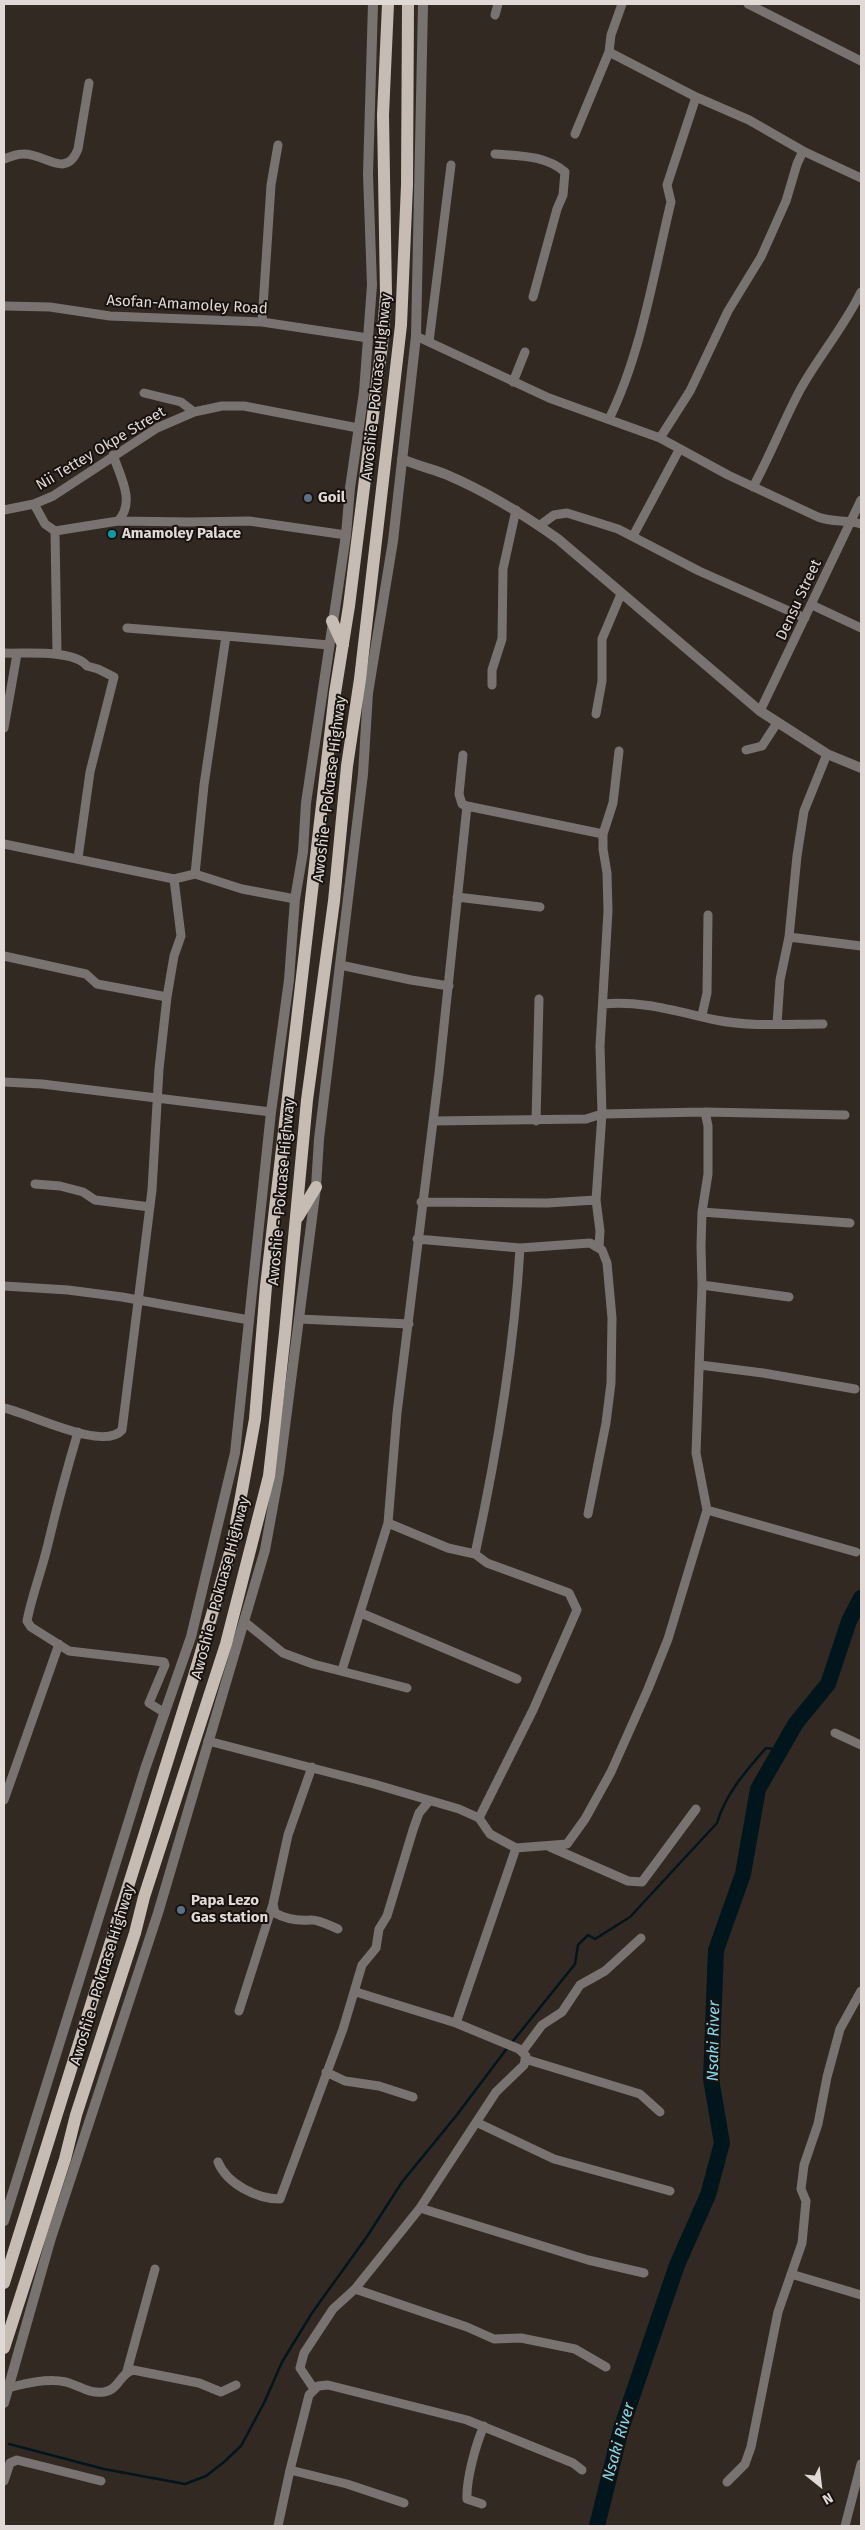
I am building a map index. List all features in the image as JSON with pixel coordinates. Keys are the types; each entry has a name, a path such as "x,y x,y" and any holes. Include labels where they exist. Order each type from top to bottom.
{"main road":[{"name":"Awoshie - Pokuase Highway","path":"4,2283 194,1676 232,1546 255,1419 266,1286 343,645 384,324 386,295 383,115 388,4"},
{"name":"Awoshie - Pokuase Highway","path":"4,2348 226,1644 269,1476 307,1100 334,901 347,766 382,499 401,325 407,185 408,4"},
{"path":"385,67 407,66"},
{"path":"332,621 343,645"},
{"path":"296,1220 316,1187"},
{"path":"194,1676 211,1688"},
{"path":"45,2150 65,2159"}],"street":[{"path":"4,2221 145,1768 190,1637 235,1453 271,1112 289,980 295,899 332,621 346,535 368,338 372,284 368,174 373,4"},
{"path":"4,2403 51,2238 158,1913 208,1741 246,1623 265,1550 279,1473 316,1187 363,774 368,693 393,541 416,336 423,4"},
{"path":"495,15 498,4"},
{"path":"575,134 610,52 611,35 622,4"},
{"path":"748,4 861,61"},
{"path":"610,52 696,97 749,120 803,151 861,178"},
{"path":"4,159 24,154 59,165 68,163 74,158 78,149 89,83"},
{"path":"609,419 623,389 632,361 671,202 667,185 696,97"},
{"path":"262,322 271,185 278,145"},
{"path":"660,438 687,398 728,311 761,257 786,201 803,151"},
{"path":"495,154 534,156 559,166 565,172 563,195 557,209 533,297"},
{"path":"429,342 451,165"},
{"path":"753,487 768,460 800,390 848,320 861,292"},
{"name":"Asofan-Amamoley Road","path":"4,306 50,307 110,316 262,322 368,338"},
{"path":"416,336 549,398 660,438 679,450 753,487 832,522 851,521 861,524"},
{"path":"513,382 525,352"},
{"path":"144,393 180,402 194,412"},
{"name":"Nii Tettey Okpe Street","path":"4,510 34,504 53,496 157,428 194,412 222,406 244,406 358,428"},
{"path":"633,536 679,450"},
{"path":"113,455 127,494 125,514 118,521"},
{"path":"402,459 443,473 516,510 540,526 558,539 760,711 827,754 861,768"},
{"name":"Densu Street","path":"760,711 861,500"},
{"path":"34,504 45,524 55,531 118,521 189,522 249,520 346,535"},
{"path":"492,685 492,670 502,638 503,569 516,510"},
{"path":"540,526 554,515 567,512 633,536 699,571 805,618"},
{"path":"55,531 57,654"},
{"path":"596,714 602,681 602,639 621,594"},
{"path":"812,605 861,628"},
{"path":"126,628 329,645"},
{"path":"194,874 204,785 226,636"},
{"path":"4,653 57,654 83,661 87,666 112,674 115,680 90,772 78,858"},
{"path":"4,728 17,654"},
{"path":"746,750 762,746 777,723"},
{"path":"588,1514 612,1383 612,1318 607,1263 599,1247 600,1231 596,1200 602,1114 600,1046 608,911 603,834 613,803 619,751"},
{"path":"777,1024 780,980 789,937 797,856 804,810 827,754"},
{"path":"463,755 459,794 462,804 603,834"},
{"path":"342,1670 388,1523 397,1412 409,1324 421,1202 449,986 467,806"},
{"path":"4,844 174,879 194,874 242,889 295,899"},
{"path":"4,1408 18,1410 44,1422 78,1432 106,1438 113,1437 122,1430 129,1389 150,1207 167,997 174,956 181,936 174,879"},
{"path":"457,897 540,907"},
{"path":"702,1016 707,993 708,915"},
{"path":"789,937 861,946"},
{"path":"4,956 86,974 96,984 167,997"},
{"path":"340,965 449,986"},
{"path":"536,1120 539,999"},
{"path":"603,1004 635,1004 742,1023 823,1024"},
{"path":"4,1082 42,1084 158,1100 271,1112"},
{"path":"433,1121 586,1119 602,1114 705,1112 845,1115"},
{"path":"208,1741 312,1767 458,1809 479,1818 490,1834 516,1848 550,1847 567,1844 612,1772 668,1639 707,1510 696,1453 700,1366 702,1212 708,1174 708,1126 705,1112"},
{"path":"34,1184 60,1186 83,1192 95,1200 150,1207"},
{"path":"421,1202 547,1203 596,1200"},
{"path":"702,1212 850,1223"},
{"path":"417,1239 520,1248 590,1244 599,1247"},
{"path":"474,1554 499,1430 514,1335 520,1248"},
{"path":"702,1285 789,1297"},
{"path":"4,1286 68,1290 138,1300 249,1320"},
{"path":"299,1319 409,1324"},
{"path":"700,1366 763,1373 855,1389"},
{"path":"78,1432 58,1498 48,1546 33,1589 27,1622 31,1627 68,1651 164,1662 165,1665 149,1703 165,1713"},
{"path":"707,1510 856,1552"},
{"path":"388,1523 448,1548 474,1554 487,1563 569,1593 577,1610 533,1710 479,1818"},
{"path":"361,1613 517,1679"},
{"path":"246,1623 283,1653 313,1664 407,1688"},
{"path":"4,1800 59,1644"},
{"path":"835,1733 861,1744"},
{"path":"238,2011 272,1904 288,1835 312,1767"},
{"path":"218,2162 222,2171 253,2194 266,2199 280,2199 356,1992 362,1965 376,1948 379,1929 387,1916 419,1813 429,1801"},
{"path":"550,1847 628,1881 642,1882 696,1810"},
{"path":"456,2023 516,1848"},
{"path":"272,1904 274,1912 280,1916 305,1922 310,1920 338,1929"},
{"path":"314,2389 300,2371 304,2353 333,2309 355,2289 420,2208 496,2092 524,2065 524,2056 542,2025 562,2012 580,1985 605,1971 641,1938"},
{"path":"727,2482 746,2464 751,2448 778,2312 802,2243 806,2201 801,2189 804,2165 818,2124 826,2077 840,2029 861,1991"},
{"path":"356,1992 456,2023 524,2056 640,2094 660,2112"},
{"path":"326,2072 345,2081 379,2086 413,2097"},
{"path":"478,2122 554,2159 670,2191"},
{"path":"420,2208 588,2260 644,2273"},
{"path":"8,2388 52,2380 68,2382 87,2392 106,2392 118,2385 127,2372 155,2269"},
{"path":"791,2274 861,2295"},
{"path":"355,2289 467,2327 494,2339 521,2338 575,2349 606,2367"},
{"path":"127,2372 141,2370 199,2383 221,2392 236,2385"},
{"path":"278,2526 290,2470 310,2395 314,2389 328,2385 484,2426 573,2463 582,2470"},
{"path":"482,2504 467,2498 466,2487 478,2439 484,2426"},
{"path":"4,2480 10,2462 18,2460 101,2481"},
{"path":"845,2526 861,2464"},
{"path":"290,2470 347,2484 404,2503"},
{"path":"852,2501 861,2506"}],"waterway":[{"name":"Nsaki River","path":"597,2526 621,2429 677,2265 708,2195 722,2143 711,2079 716,1950 743,1874 758,1789 796,1723 828,1684 849,1621 861,1598"},
{"path":"513,2041 575,1964 578,1945 588,1935 595,1939 630,1917 717,1823 731,1792 766,1748 780,1750"},
{"path":"9,2444 104,2469 185,2484 206,2476 224,2462 241,2446 264,2403 282,2362 312,2313 368,2235 402,2182 456,2116 508,2047"}],"place":[{"name":"Goil","path":"308,498"},
{"name":"Amamoley Palace","path":"112,534"},
{"name":"Papa Lezo Gas station","path":"181,1910"}]}
